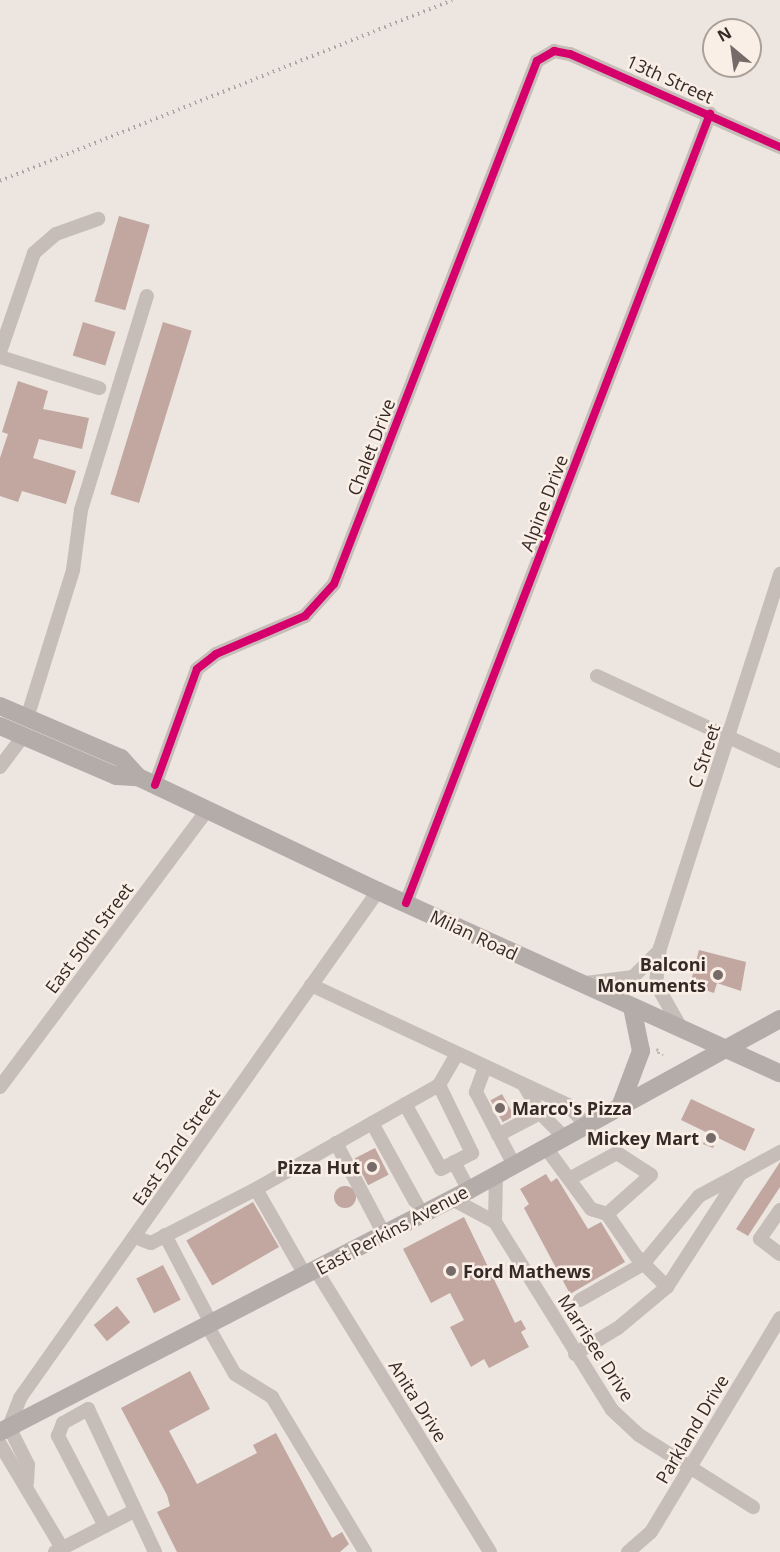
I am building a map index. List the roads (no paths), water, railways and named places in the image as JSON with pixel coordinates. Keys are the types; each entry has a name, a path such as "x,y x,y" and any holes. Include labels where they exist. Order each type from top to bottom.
{"main road":[{"name":"Milan Road","path":"9,709 121,758 138,777"},
{"name":"Milan Road","path":"0,726 116,776 138,777 378,891 780,1073"},
{"path":"0,731 23,736"},
{"path":"620,1107 641,1051 632,1007"},
{"name":"East Perkins Avenue","path":"5,1429 469,1190 780,1019"}],"street":[{"name":"13th Street","path":"544,55 570,54 710,114 780,147"},
{"name":"Chalet Drive","path":"155,785 200,666 216,654 306,616 334,584 532,70 544,55"},
{"name":"Alpine Drive","path":"406,903 710,114"},
{"path":"0,352 34,253 56,234 98,219"},
{"path":"9,709 73,570 81,510 147,296"},
{"path":"0,357 99,388"},
{"name":"C Street","path":"681,1028 656,984 660,948 780,574"},
{"path":"597,676 780,761"},
{"path":"0,767 23,736"},
{"name":"East 50th Street","path":"0,1087 207,810"},
{"name":"East 52nd Street","path":"5,1429 21,1398 378,891"},
{"name":"C Street","path":"580,982 633,977 660,948"},
{"path":"311,985 568,1105 587,1126"},
{"path":"135,1237 151,1243 256,1189 439,1085 457,1054"},
{"path":"485,1067 476,1092 514,1165"},
{"path":"405,1104 441,1169 472,1153 439,1085"},
{"path":"524,1085 540,1113 565,1138"},
{"path":"498,1136 540,1113"},
{"path":"372,1123 422,1214"},
{"path":"336,1143 384,1234"},
{"path":"546,1148 571,1178 591,1209 607,1214 644,1264 667,1287"},
{"path":"580,1299 644,1264 699,1196 780,1152"},
{"path":"571,1178 617,1153 651,1175 607,1214"},
{"path":"454,1162 469,1190"},
{"path":"575,1354 618,1328 667,1287 740,1174"},
{"path":"495,1222 496,1175"},
{"name":"Anita Drive","path":"256,1189 490,1552"},
{"name":"Marrisee Drive","path":"452,1198 495,1222 575,1354 612,1410 688,1467 753,1507"},
{"path":"780,1210 760,1239 780,1254"},
{"path":"165,1235 235,1374 272,1397 365,1552"},
{"name":"Parkland Drive","path":"628,1552 651,1532 688,1467 780,1318"},
{"path":"105,1526 58,1436 63,1423 88,1409 135,1500 134,1511 155,1552"},
{"path":"5,1429 28,1466 27,1483"},
{"path":"0,1444 13,1470 27,1483 58,1550 134,1511"}],"railway":[{"path":"0,181 452,0"}],"place":[{"name":"Balconi Monuments","path":"718,975"},
{"name":"Marco's Pizza","path":"500,1108"},
{"name":"Mickey Mart","path":"711,1138"},
{"name":"Pizza Hut","path":"372,1167"},
{"name":"Ford Mathews","path":"451,1271"}]}
